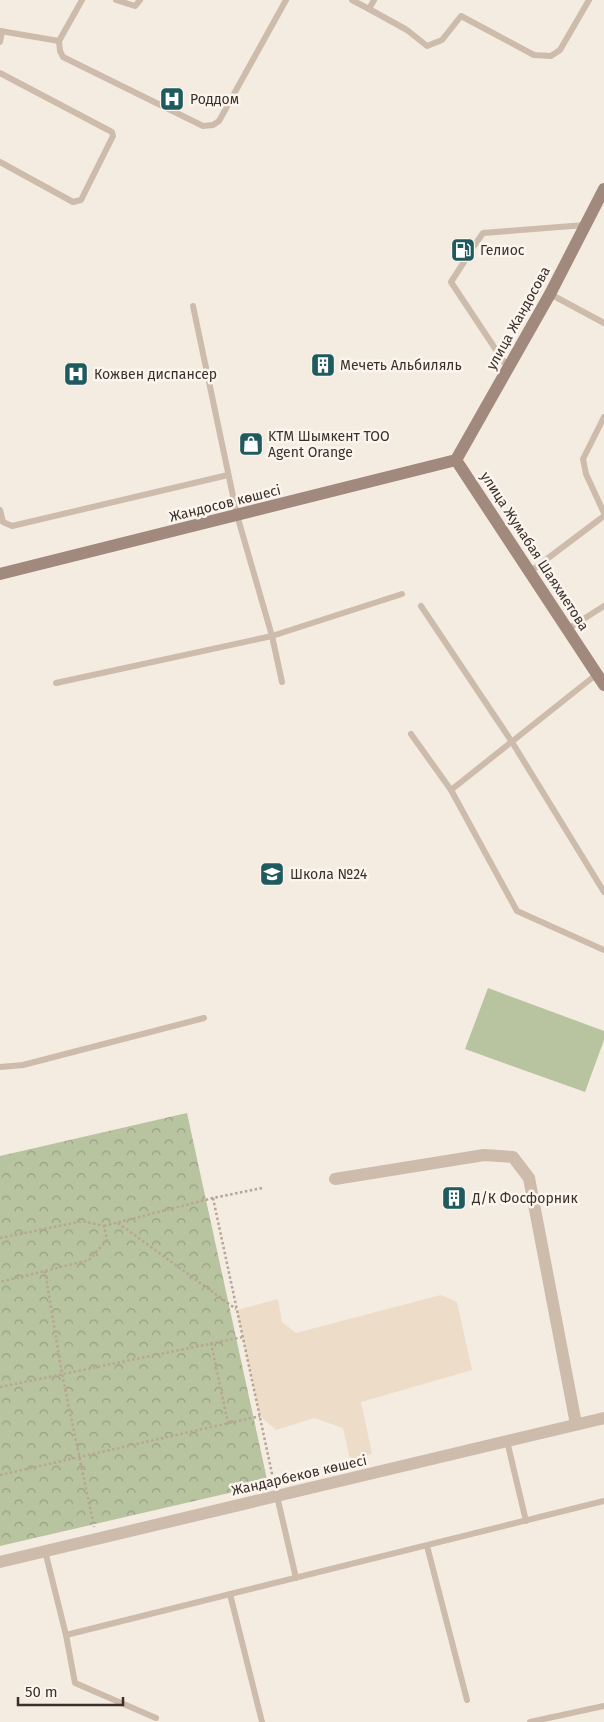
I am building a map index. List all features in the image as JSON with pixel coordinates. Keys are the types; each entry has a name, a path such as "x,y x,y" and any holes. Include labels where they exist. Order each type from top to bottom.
{"street":[{"name":"улица Жандосова","path":"456,460 550,294 604,189"},
{"name":"Жандосов көшесі","path":"0,574 456,460"},
{"name":"улица Жумабая Шаяхметова","path":"456,460 531,571 601,680"},
{"path":"335,1179 484,1155 512,1157 529,1178 576,1424"},
{"name":"Жандарбеков көшесі","path":"0,1562 604,1418"}],"lane":[{"path":"82,0 59,41 60,51 64,58 203,126 213,125 219,121 286,0"},
{"path":"116,0 135,6 140,0"},
{"path":"352,0 407,30 427,46 442,40 461,16 534,55 550,56 560,50 588,0"},
{"path":"369,9 374,0"},
{"path":"0,42 1,31 59,41"},
{"path":"0,73 112,132 113,136 81,200 78,202 73,202 0,162"},
{"path":"474,246 483,233 585,225"},
{"path":"464,262 451,282 508,369"},
{"path":"550,294 604,324"},
{"path":"192,306 237,516 272,636 282,682"},
{"path":"531,571 604,514 586,474 583,459 604,417"},
{"path":"0,510 3,522 12,526 228,474"},
{"path":"56,683 272,636 402,594"},
{"path":"421,606 512,742 604,892"},
{"path":"568,629 604,606"},
{"path":"451,790 512,742 601,680"},
{"path":"411,734 451,790 517,911 604,950"},
{"path":"0,1067 22,1065 204,1018"},
{"path":"507,1441 526,1521"},
{"path":"277,1496 296,1578"},
{"path":"66,1635 604,1501"},
{"path":"427,1546 467,1700"},
{"path":"45,1551 66,1635 75,1683 156,1718"},
{"path":"230,1594 262,1722"},
{"path":"530,1722 604,1706"}],"path":[{"path":"0,1238 83,1221 104,1226 213,1198 262,1188"},
{"path":"213,1198 277,1496"},
{"path":"118,1223 237,1310"},
{"path":"0,1282 88,1260 107,1240 104,1226"},
{"path":"45,1271 62,1374 96,1539"},
{"path":"0,1387 243,1337"},
{"path":"211,1343 228,1423"},
{"path":"0,1475 260,1416"}],"green space":[{"path":"488,988 604,1031 604,1040 585,1092 465,1049"},
{"path":"187,1113 268,1484 0,1546 0,1156"}],"shaded area":[{"path":"441,1295 457,1302 472,1370 361,1402 372,1454 350,1459 343,1428 314,1418 276,1430 260,1416 237,1310 278,1299 282,1322 296,1333"}],"place":[{"name":"Роддом","path":"172,99"},
{"name":"Гелиос","path":"463,250"},
{"name":"Мечеть Альбиляль","path":"323,365"},
{"name":"Кожвен диспансер","path":"76,374"},
{"name":"KTM Шымкент ТОО Agent Orange","path":"251,444"},
{"name":"Школа №24","path":"272,874"},
{"name":"Д/К Фосфорник","path":"454,1198"}]}
